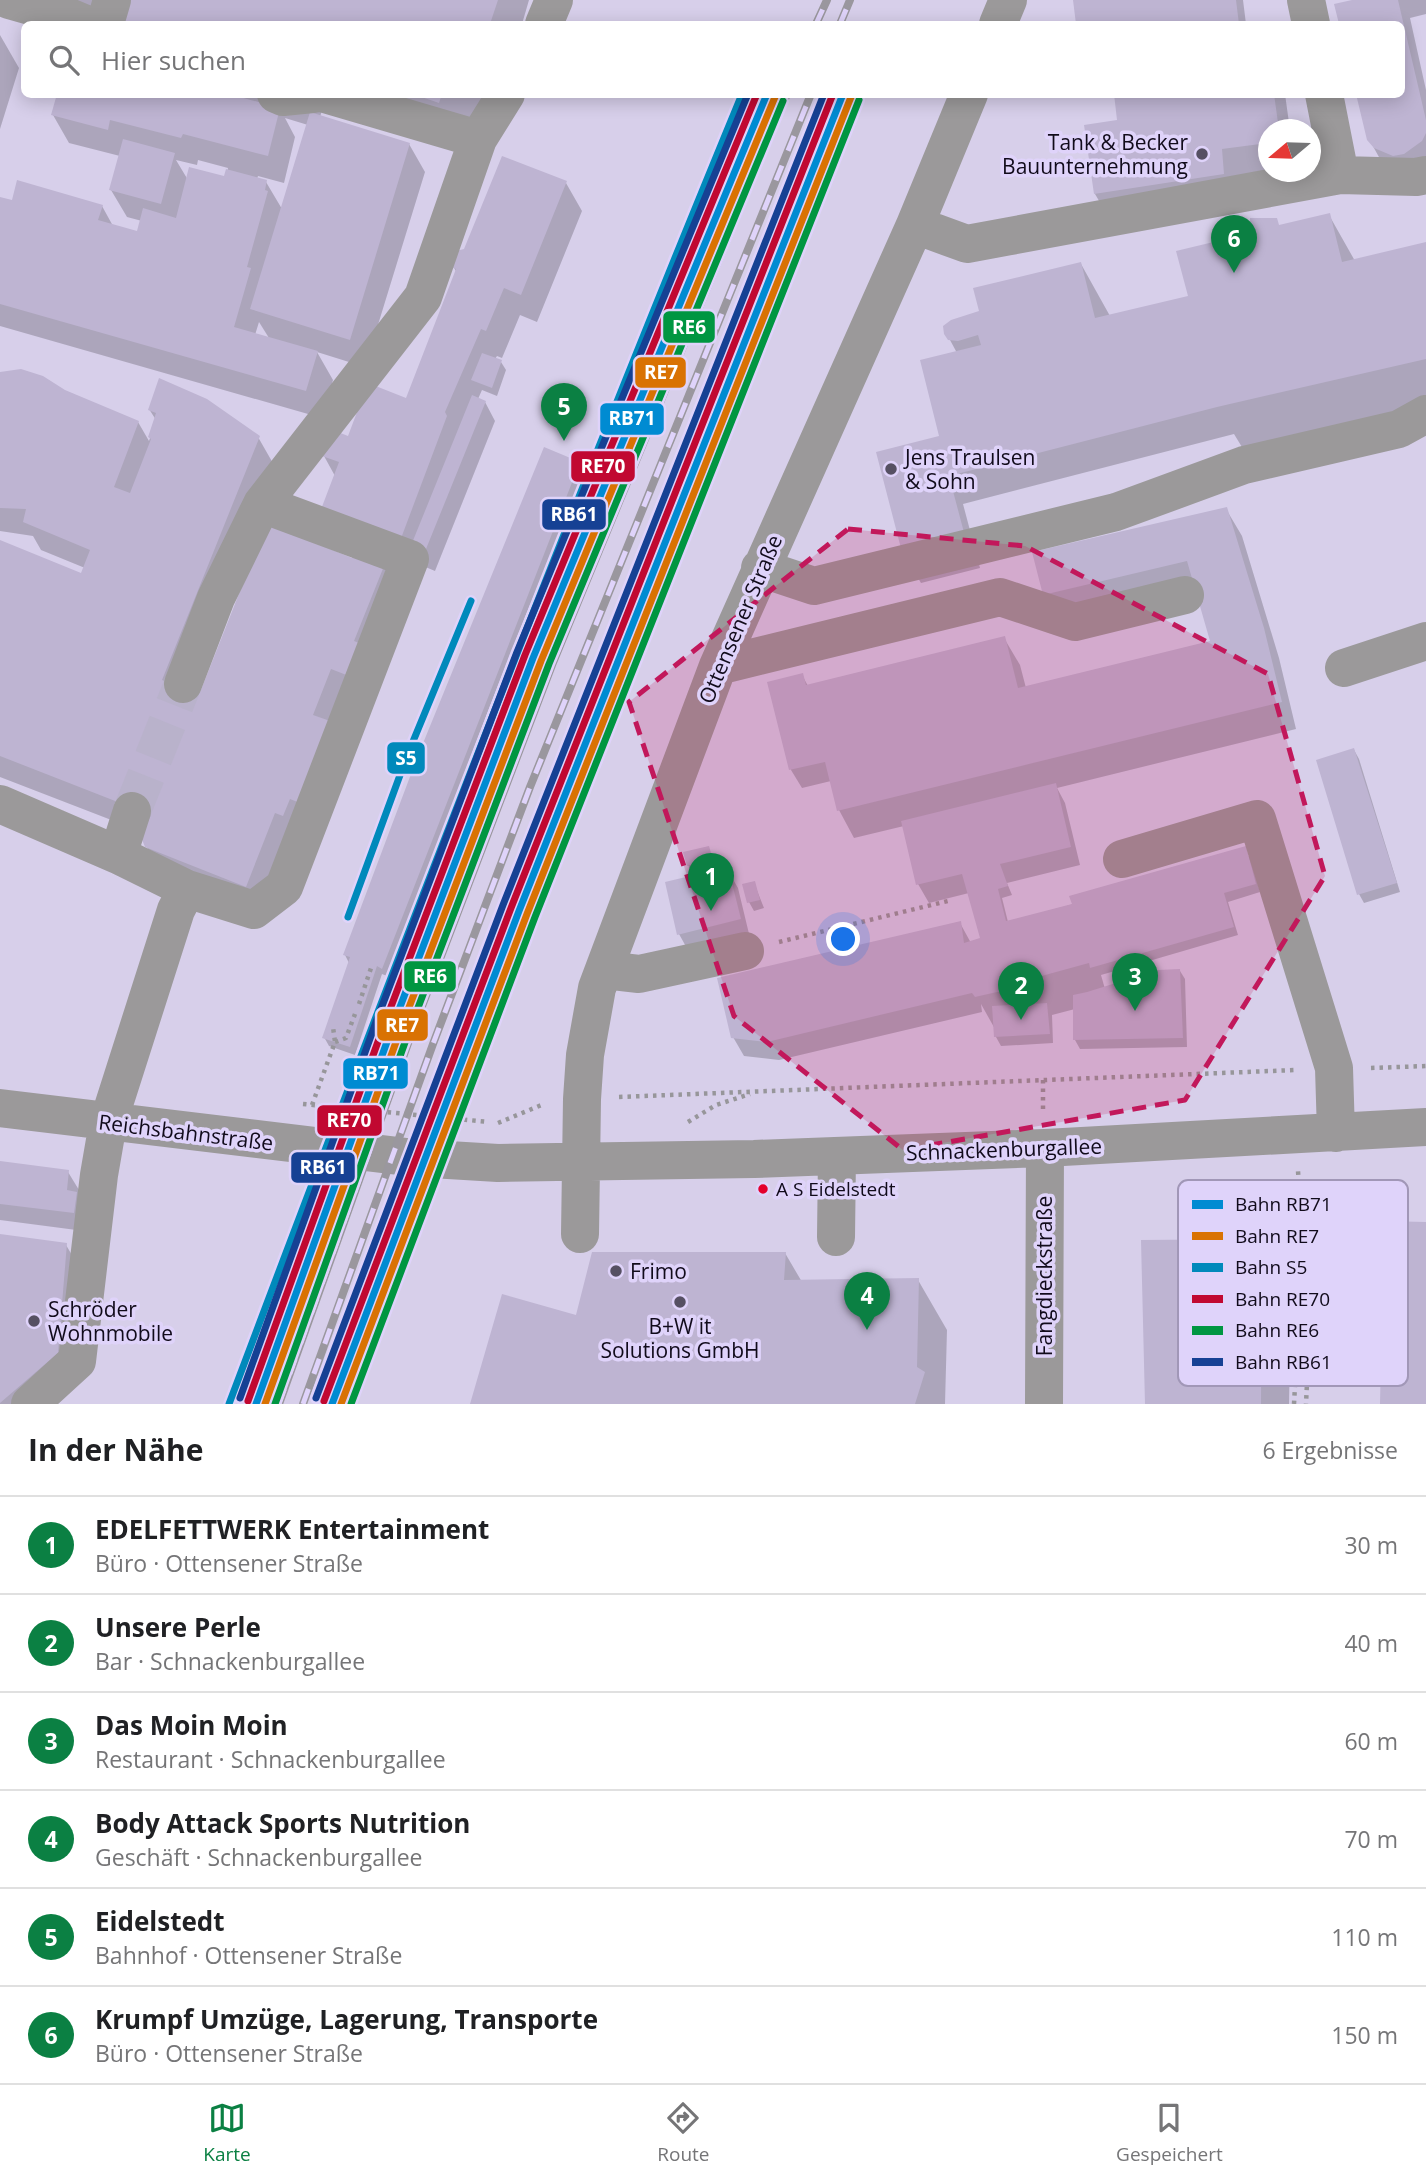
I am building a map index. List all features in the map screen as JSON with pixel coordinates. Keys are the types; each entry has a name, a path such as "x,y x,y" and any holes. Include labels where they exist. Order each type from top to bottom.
{"street":[{"path":"9,0 79,21"},
{"path":"106,21 112,0"},
{"path":"545,21 554,0"},
{"path":"999,21 1008,0"},
{"path":"1306,0 1310,21"},
{"path":"339,98 478,139"},
{"path":"183,684 216,598 262,503 423,298 478,139 504,98"},
{"name":"Ottensener Straße","path":"580,1234 585,1055 597,988 718,666 915,225 967,98"},
{"path":"1325,98 1340,175"},
{"path":"915,225 967,244 1340,175 1426,175"},
{"path":"760,568 814,586 1116,512 1244,465 1399,429 1426,414"},
{"path":"0,804 118,855 187,890 254,910 284,887 410,559 262,503"},
{"path":"718,666 1000,597 1074,622 1185,595"},
{"path":"1344,668 1426,642"},
{"path":"118,855 132,811"},
{"path":"1122,859 1257,819 1335,1068 1336,1133"},
{"path":"30,1404 77,1361 99,1175 108,1123 176,910 187,890"},
{"path":"604,970 639,974 745,951"},
{"name":"Reichsbahnstraße","path":"0,1108 415,1158 498,1163 581,1163"},
{"name":"Schnackenburgallee","path":"581,1163 836,1156 1044,1133 1336,1133 1426,1127"},
{"name":"Fangdieckstraße","path":"1044,1133 1044,1404"},
{"path":"836,1156 836,1237"}],"path":[{"path":"745,951 952,900"},
{"path":"359,1004 372,965"},
{"path":"335,1042 346,1038 355,1014"},
{"path":"299,1145 335,1042 333,1027"},
{"path":"618,1097 1426,1066"},
{"path":"1043,1080 1044,1133"},
{"path":"1298,1170 1299,1180"},
{"path":"1294,1404 1295,1386"},
{"path":"1306,1404 1307,1386"}],"highlighted area":[{"path":"848,529 1025,546 1268,674 1325,876 1185,1100 903,1150 734,1016 629,702"}],"building":[{"path":"130,0 498,0 491,21 124,21"},
{"path":"1073,0 1236,0 1239,21 1076,21"},
{"path":"1352,0 1398,0 1403,21 1338,21 1334,4"},
{"path":"1405,30 1426,120 1426,133 1422,141 1404,154 1393,156 1374,148 1367,140 1357,98 1405,98"},
{"path":"56,98 244,98 280,108 268,156 183,134 181,138 110,120 108,130 51,115"},
{"path":"425,98 441,98 439,103"},
{"path":"1114,98 1275,98 1277,119 1258,119 1258,144 1222,149 1224,174 1094,194 1084,125 1117,120"},
{"path":"310,112 410,143 350,340 250,309"},
{"path":"123,139 175,153 161,204 109,190"},
{"path":"502,156 567,181 521,295 504,288 486,331 481,329 445,412 447,416 400,541 320,512 339,462 322,456 338,432 348,436 368,383 406,398 456,269 451,267 456,251 464,249"},
{"path":"189,167 224,176 226,169 267,180 265,190 268,191 247,267 251,268 234,327 318,351 306,391 0,304 0,197 12,200 17,180 103,205 98,220 137,231 143,208 176,218"},
{"path":"1330,213 1342,262 1426,242 1426,359 1217,407 949,476 966,540 903,556 876,452 939,436 920,360 981,345 978,335 958,341 948,340 944,334 943,326 951,320 979,311 973,288 1081,262 1095,318 1188,296 1176,251 1251,233 1250,218 1277,218 1279,225"},
{"path":"482,353 502,360 492,388 471,380"},
{"path":"21,369 43,376 65,390 139,421 114,487 130,493 151,439 148,437 156,413 148,410 159,378 207,399 260,436 162,680 199,695 267,523 352,558 357,544 388,556 354,641 362,644 349,676 331,669 313,715 333,722 300,803 290,799 283,816 275,813 246,887 145,847 141,837 151,815 0,756 0,540 81,573 90,550 23,522 26,509 0,508 0,372"},
{"path":"472,395 486,401 424,554 410,548"},
{"path":"544,447 580,462 382,969 377,966 350,1047 322,1038 350,957 343,955 417,758"},
{"path":"1227,507 1264,628 1282,702 837,811 825,762 789,770 767,682 803,673 806,685 1005,636 1018,688 1210,641 1187,561 1043,595 1032,552"},
{"path":"1354,748 1397,883 1357,895 1316,760"},
{"path":"1056,783 1071,847 1000,864 1008,886 998,889 1006,921 1072,904 1069,896 1246,846 1256,884 1224,893 1234,927 1090,968 1089,963 1005,986 1006,990 975,997 972,993 767,1042 731,1038 717,978 961,921 964,943 980,938 962,874 916,885 901,821"},
{"path":"709,846 713,860 687,866 683,852"},
{"path":"728,867 741,919 677,935 665,882"},
{"path":"755,881 760,900 747,903 742,884"},
{"path":"1180,969 1183,1038 1073,1040 1073,995 1158,970"},
{"path":"1047,1003 1050,1034 994,1037 992,1006"},
{"path":"0,1161 69,1170 67,1190 77,1192 74,1213 0,1204"},
{"path":"1408,1222 1426,1222 1426,1404 1380,1404 1380,1386 1408,1386"},
{"path":"0,1234 67,1243 58,1353 0,1403"},
{"path":"1141,1240 1178,1240 1178,1386 1261,1386 1261,1404 1145,1404"},
{"path":"592,1252 786,1252 784,1280 919,1278 917,1367 925,1372 915,1404 470,1404 502,1294 576,1315"}],"tunnel":[{"path":"132,811 183,684"}],"railway":[{"path":"817,21 827,0"},
{"path":"841,21 850,0"},
{"path":"279,1404 411,1035 552,665 785,98"},
{"path":"303,1404 433,1044 530,787 809,98"}],"rail line":[{"name":"S5","path":"229,1404 480,747 740,98"},
{"name":"RB61","path":"240,1398 376,1022 517,652 746,98"},
{"name":"RE70","path":"248,1401 384,1025 525,655 755,98"},
{"name":"RB71","path":"256,1404 392,1028 533,658 765,98"},
{"name":"RE7","path":"265,1404 400,1031 541,661 775,98"},
{"name":"RB61","path":"316,1398 503,905 822,98"},
{"name":"RE70","path":"324,1401 511,908 831,98"},
{"name":"RB71","path":"332,1404 519,911 841,98"},
{"name":"RE7","path":"341,1404 527,914 851,98"},
{"name":"RE6","path":"351,1404 535,917 859,100"},
{"name":"RE6","path":"275,1404 408,1034 549,664 783,101"},
{"name":"S5","path":"348,917 407,756 471,601"}],"place":[{"name":"Tank & Becker Bauunternehmung","path":"1202,154"},
{"name":"Krumpf Umzüge, Lagerung, Transporte","path":"1234,273"},
{"name":"Eidelstedt","path":"564,441"},
{"name":"Jens Traulsen & Sohn","path":"891,469"},
{"name":"EDELFETTWERK Entertainment","path":"711,911"},
{"name":"Das Moin Moin","path":"1135,1011"},
{"name":"Unsere Perle","path":"1021,1020"},
{"name":"A S Eidelstedt","path":"763,1189"},
{"name":"Frimo","path":"616,1271"},
{"name":"B+W it Solutions GmbH","path":"680,1302"},
{"name":"Schröder Wohnmobile","path":"34,1321"},
{"name":"Body Attack Sports Nutrition","path":"867,1330"}]}
